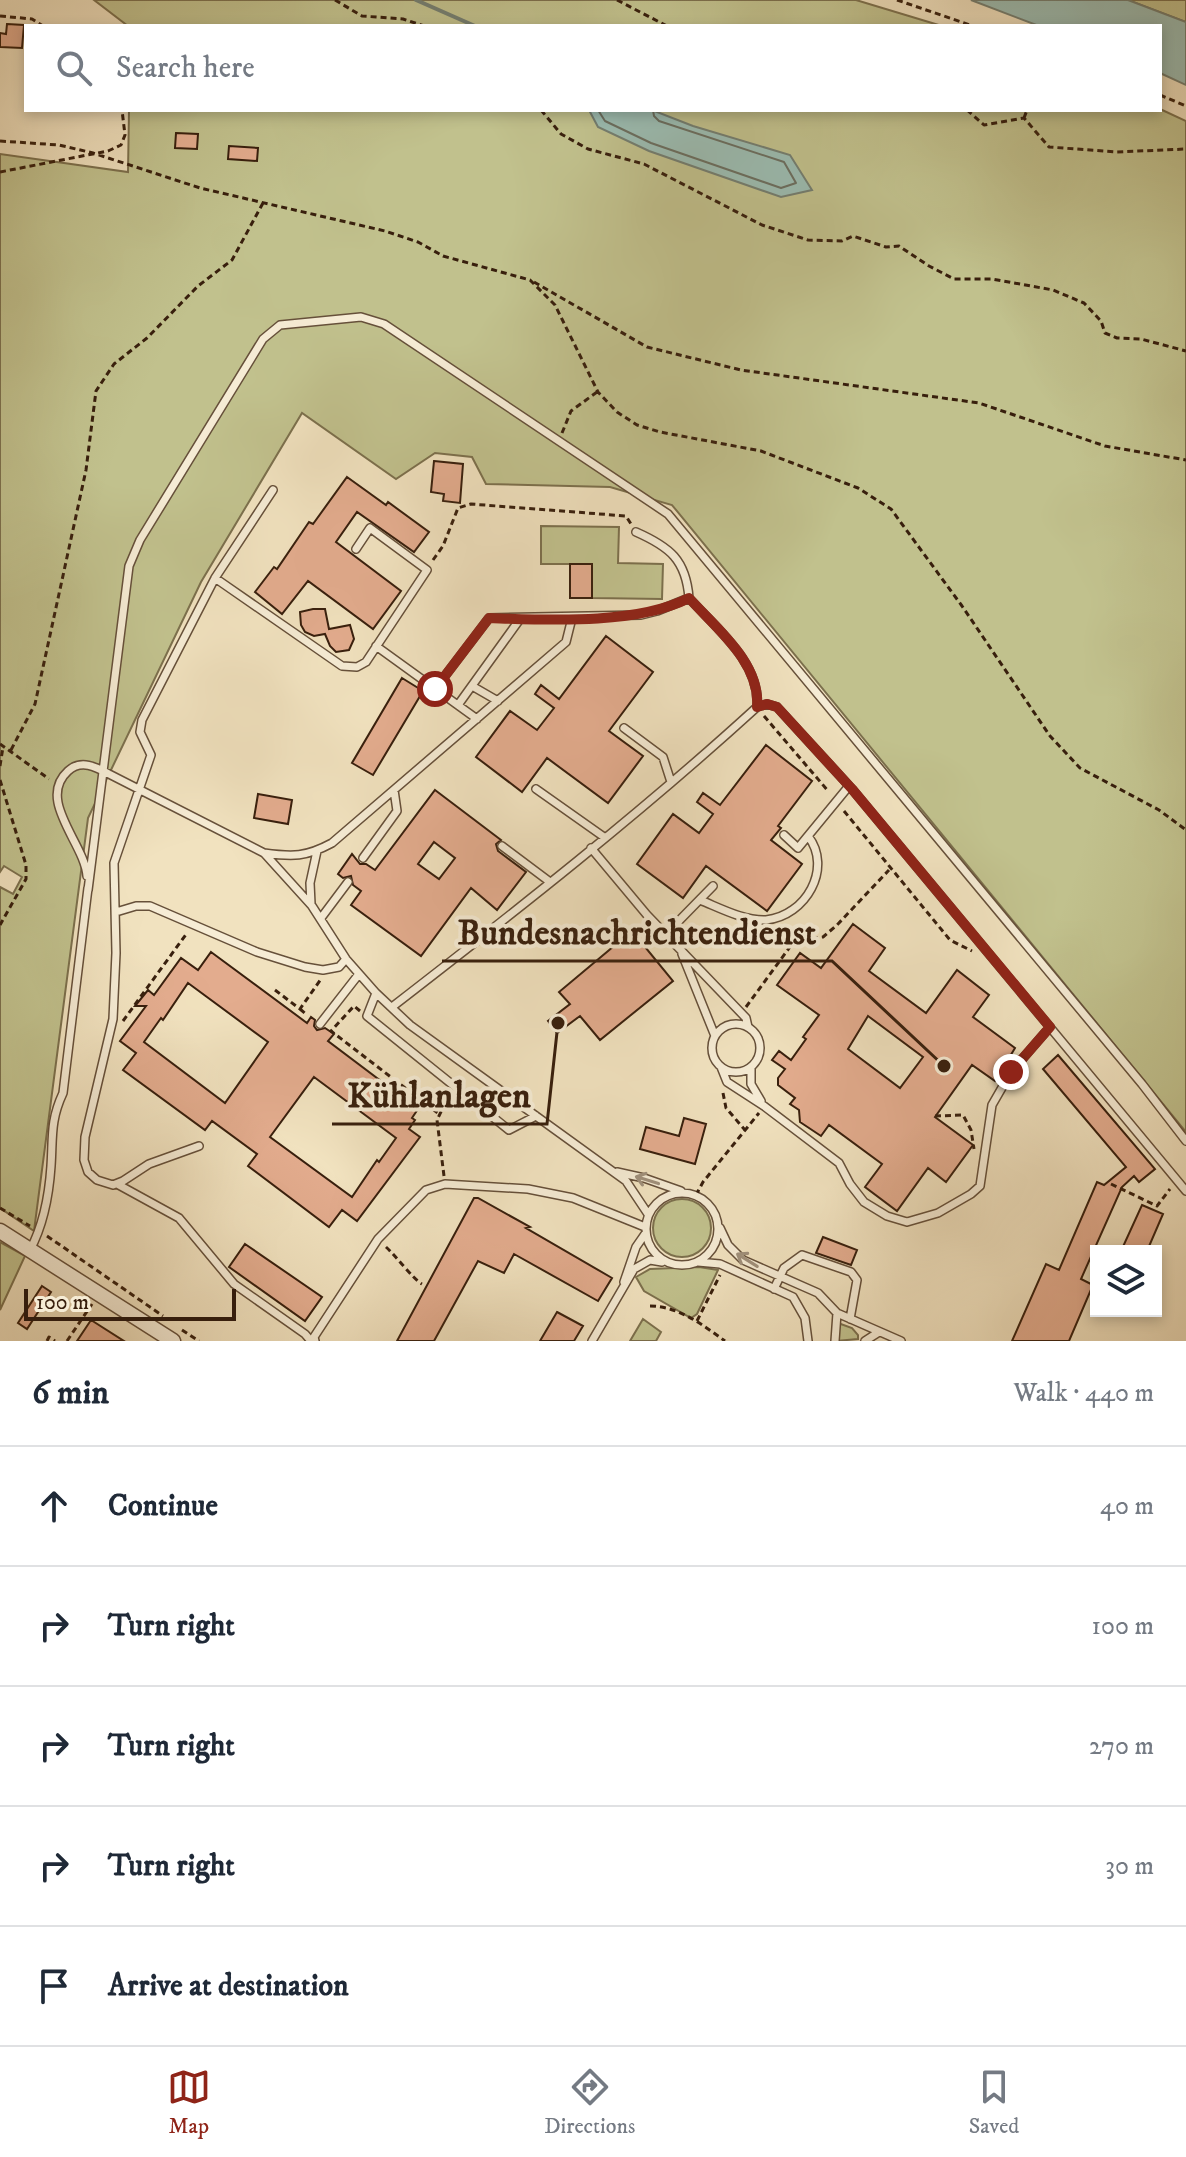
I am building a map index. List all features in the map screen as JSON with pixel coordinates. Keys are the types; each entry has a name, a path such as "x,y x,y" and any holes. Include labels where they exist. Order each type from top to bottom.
{"street":[{"path":"0,1231 163,1338"}],"lane":[{"path":"30,1250 40,1232 51,1164 53,1113 63,1093 129,566 140,540 263,339 280,325 361,317 384,324 668,514 1186,1141"},
{"path":"273,490 215,578 142,720 140,732 151,755 114,863 115,989 109,1040 83,1150 88,1172 105,1184 117,1184 179,1218 234,1284 313,1341 378,1239 426,1190 445,1184 528,1189 573,1198 645,1230 653,1251 668,1263"},
{"path":"215,578 342,666 357,667 366,662 427,570 370,528 356,549"},
{"path":"636,532 667,549 681,562 689,598 738,652 750,671 758,694 757,707"},
{"path":"435,689 489,618 641,615 689,598"},
{"path":"88,890 87,867 59,806 59,786 65,773 75,766 86,765 103,771 264,853 288,856 311,854 332,843 566,642 572,618"},
{"path":"458,705 520,619"},
{"path":"376,646 477,719"},
{"path":"472,686 498,701"},
{"path":"392,1007 550,882 757,707 767,704 777,707 849,786 1186,1191"},
{"path":"624,728 663,757 671,782"},
{"path":"784,835 798,848 849,786"},
{"path":"536,789 604,837"},
{"path":"363,858 397,811 394,790"},
{"path":"155,813 160,802"},
{"path":"700,900 753,919 769,920 799,905 813,888 819,873 817,847 808,836"},
{"path":"502,846 550,882"},
{"path":"591,848 666,934 746,1018 759,1043 758,1056 751,1067 751,1084 764,1106"},
{"path":"312,906 310,883 317,851"},
{"path":"264,853 312,906 346,959 410,1025 626,1181 648,1214"},
{"path":"321,918 348,882"},
{"path":"666,934 713,886"},
{"path":"116,912 136,906 150,906 257,952 305,967 339,967 346,959"},
{"path":"680,948 715,1036 712,1049 727,1082 839,1163 864,1202 887,1216 907,1222 938,1213 980,1186 992,1105 1011,1072 1050,1027"},
{"path":"320,1024 359,974"},
{"path":"376,993 367,1016 509,1130 536,1116"},
{"path":"715,1036 730,1025 748,1027"},
{"path":"721,1067 733,1072 751,1067"},
{"path":"117,1184 149,1164 199,1146"},
{"path":"611,1170 696,1195 711,1206 728,1245 743,1260 818,1293 837,1313 901,1341"},
{"path":"624,1286 625,1273 645,1230 648,1214 662,1198 683,1192"},
{"path":"698,1262 714,1246 718,1224"},
{"path":"774,1289 784,1268 802,1255 851,1272 857,1280 857,1295 850,1319"},
{"path":"592,1341 634,1269 650,1260 678,1265 698,1262 724,1266 793,1297 805,1318 808,1341"},
{"path":"835,1341 837,1313"},
{"path":"865,1325 867,1340 879,1332"}],"path":[{"path":"335,0 362,16 403,19 418,24"},
{"path":"617,0 663,24"},
{"path":"897,0 967,24"},
{"path":"0,16 32,19 40,24"},
{"path":"1162,96 1186,106"},
{"path":"0,172 108,151 121,145 125,135 122,112"},
{"path":"543,112 561,134 588,149 644,164 762,225 808,240 842,241 853,236 886,247 899,246 954,279 992,279 1053,290 1084,303 1101,321 1105,333 1186,351"},
{"path":"969,112 984,125 1024,118"},
{"path":"1024,118 1026,112"},
{"path":"1024,118 1049,147 1116,152 1186,149"},
{"path":"0,141 59,145 200,188 385,231 418,242 443,256 530,280 647,347 741,370 979,403 1105,446 1186,460"},
{"path":"11,750 35,704 39,689 86,470 96,391 114,364 147,338 198,286 232,260 263,203"},
{"path":"530,280 555,305 598,392 617,412 637,425 761,451 858,488 891,509 969,615 1050,736 1080,768 1159,810 1186,830"},
{"path":"564,445 562,432 571,411 598,392"},
{"path":"427,570 443,546 458,508 471,504 626,516 636,532"},
{"path":"757,707 950,940 970,952 983,946"},
{"path":"0,766 2,745 59,786"},
{"path":"0,780 26,865 26,879 0,925"},
{"path":"741,1013 795,940 823,937 890,869"},
{"path":"109,1040 192,926"},
{"path":"300,1009 327,969"},
{"path":"275,990 307,1015"},
{"path":"367,1016 354,1006 331,1031 439,1114"},
{"path":"727,1082 722,1091 726,1108 745,1130"},
{"path":"445,1184 437,1135 439,1114 455,1086"},
{"path":"696,1195 764,1106"},
{"path":"935,1116 963,1115 971,1130 976,1156"},
{"path":"1111,1184 1157,1206 1179,1181"},
{"path":"0,1208 162,1316"},
{"path":"378,1239 422,1284"},
{"path":"697,1321 724,1266"},
{"path":"67,1341 99,1294"},
{"path":"650,1306 664,1306 697,1321 725,1341"},
{"path":"174,1324 199,1341"},
{"path":"47,1341 49,1337 55,1341"}],"green space":[{"path":"94,0 856,0 935,24 125,24"},
{"path":"1128,0 1186,0 1186,22"},
{"path":"1162,110 1186,121 1186,1132 672,505 610,487 486,484 472,457 435,453 396,479 302,413 201,582 88,818 34,1231 0,1208 0,887 13,894 22,877 4,866 0,872 0,154 128,172 129,112"},
{"path":"541,526 619,527 618,563 663,564 662,599 592,598 592,564 541,564"},
{"path":"682,1199 693,1201 702,1208 709,1217 709,1239 702,1248 693,1255 682,1257 671,1255 662,1248 655,1239 653,1228 655,1217 662,1208 671,1201"},
{"path":"0,1242 25,1256 0,1310"},
{"path":"699,1267 718,1270 697,1314 691,1318 644,1291 636,1277 650,1269"},
{"path":"643,1319 661,1332 656,1341 630,1341"},
{"path":"838,1323 852,1328 858,1339 836,1341"}],"water":[{"path":"971,0 1128,0 1186,22 1186,85 1162,74 1162,24 1034,24"},
{"path":"590,112 657,112 790,155 812,190 781,197 649,151 598,127"}],"building":[{"path":"7,24 24,25 22,48 0,47 0,33 6,34"},
{"path":"176,133 198,134 197,149 175,148"},
{"path":"229,146 258,148 257,161 228,159"},
{"path":"434,461 463,464 460,503 443,501 444,494 431,492"},
{"path":"347,477 429,532 414,552 357,512 336,542 401,591 373,629 308,581 282,614 255,592 274,567 277,569 309,522 313,524"},
{"path":"570,564 592,564 592,598 570,598"},
{"path":"325,609 329,629 350,625 354,639 349,650 336,652 325,634 314,636 305,632 300,612"},
{"path":"606,636 653,672 609,731 643,756 608,803 547,758 522,792 476,757 510,711 537,730 554,708 535,694 541,685 559,699"},
{"path":"402,678 423,691 373,775 352,763"},
{"path":"766,745 812,781 771,840 802,864 767,911 706,866 683,898 637,864 673,814 699,833 713,814 697,802 703,793 720,805"},
{"path":"435,790 501,840 496,844 498,851 526,872 497,910 471,888 421,956 351,905 361,891 353,885 351,876 343,878 338,874 352,854 360,864 375,870","holes":["434,842 455,858 439,879 418,864"]},
{"path":"258,794 292,800 288,824 254,818"},
{"path":"853,924 885,948 869,971 926,1013 957,970 989,995 973,1017 1015,1048 995,1081 972,1065 935,1117 973,1145 946,1182 928,1168 897,1211 865,1187 882,1164 829,1125 821,1136 800,1122 799,1110 790,1104 795,1098 778,1085 778,1078 785,1069 772,1060 779,1051 791,1060 819,1015 777,985 800,953 821,968","holes":["868,1016 923,1057 900,1088 848,1049"]},
{"path":"632,931 673,981 600,1040 580,1016 557,1033 548,1021 570,1004 559,992"},
{"path":"211,952 307,1023 311,1017 317,1030 325,1028 334,1034 328,1041 418,1109 409,1129 420,1137 357,1221 342,1210 329,1227 248,1166 257,1154 212,1121 205,1130 123,1070 136,1053 120,1041 146,1006 135,1006 148,990 154,995 181,958 198,970","holes":["188,983 268,1042 225,1103 144,1042","314,1077 396,1138 352,1197 270,1137"]},
{"path":"1058,1055 1155,1169 1139,1182 1134,1176 1122,1187 1096,1245 1090,1245 1090,1259 1081,1279 1090,1284 1090,1292 1069,1341 1012,1341 1046,1264 1059,1270 1097,1182 1104,1185 1126,1167 1043,1069"},
{"path":"684,1118 706,1124 695,1164 640,1149 646,1127 679,1136"},
{"path":"474,1198 530,1227 526,1228 612,1278 598,1301 514,1254 504,1273 478,1261 434,1341 397,1341"},
{"path":"1142,1205 1163,1214 1150,1245 1124,1245"},
{"path":"823,1237 857,1250 851,1265 816,1253"},
{"path":"245,1244 322,1297 305,1321 229,1267"},
{"path":"42,1286 51,1292 27,1329 18,1323"},
{"path":"557,1312 583,1326 574,1341 540,1341"},
{"path":"91,1320 124,1341 77,1341"}],"waterway":[{"path":"416,0 470,24"}],"place":[{"name":"Kühlanlagen","path":"558,1023"},
{"name":"Bundesnachrichtendienst","path":"944,1066"}],"route":[{"path":"435,689 489,618 641,615 689,598 738,652 750,671 758,694 757,707 767,704 777,707 849,786 1050,1027 1011,1072"}]}
